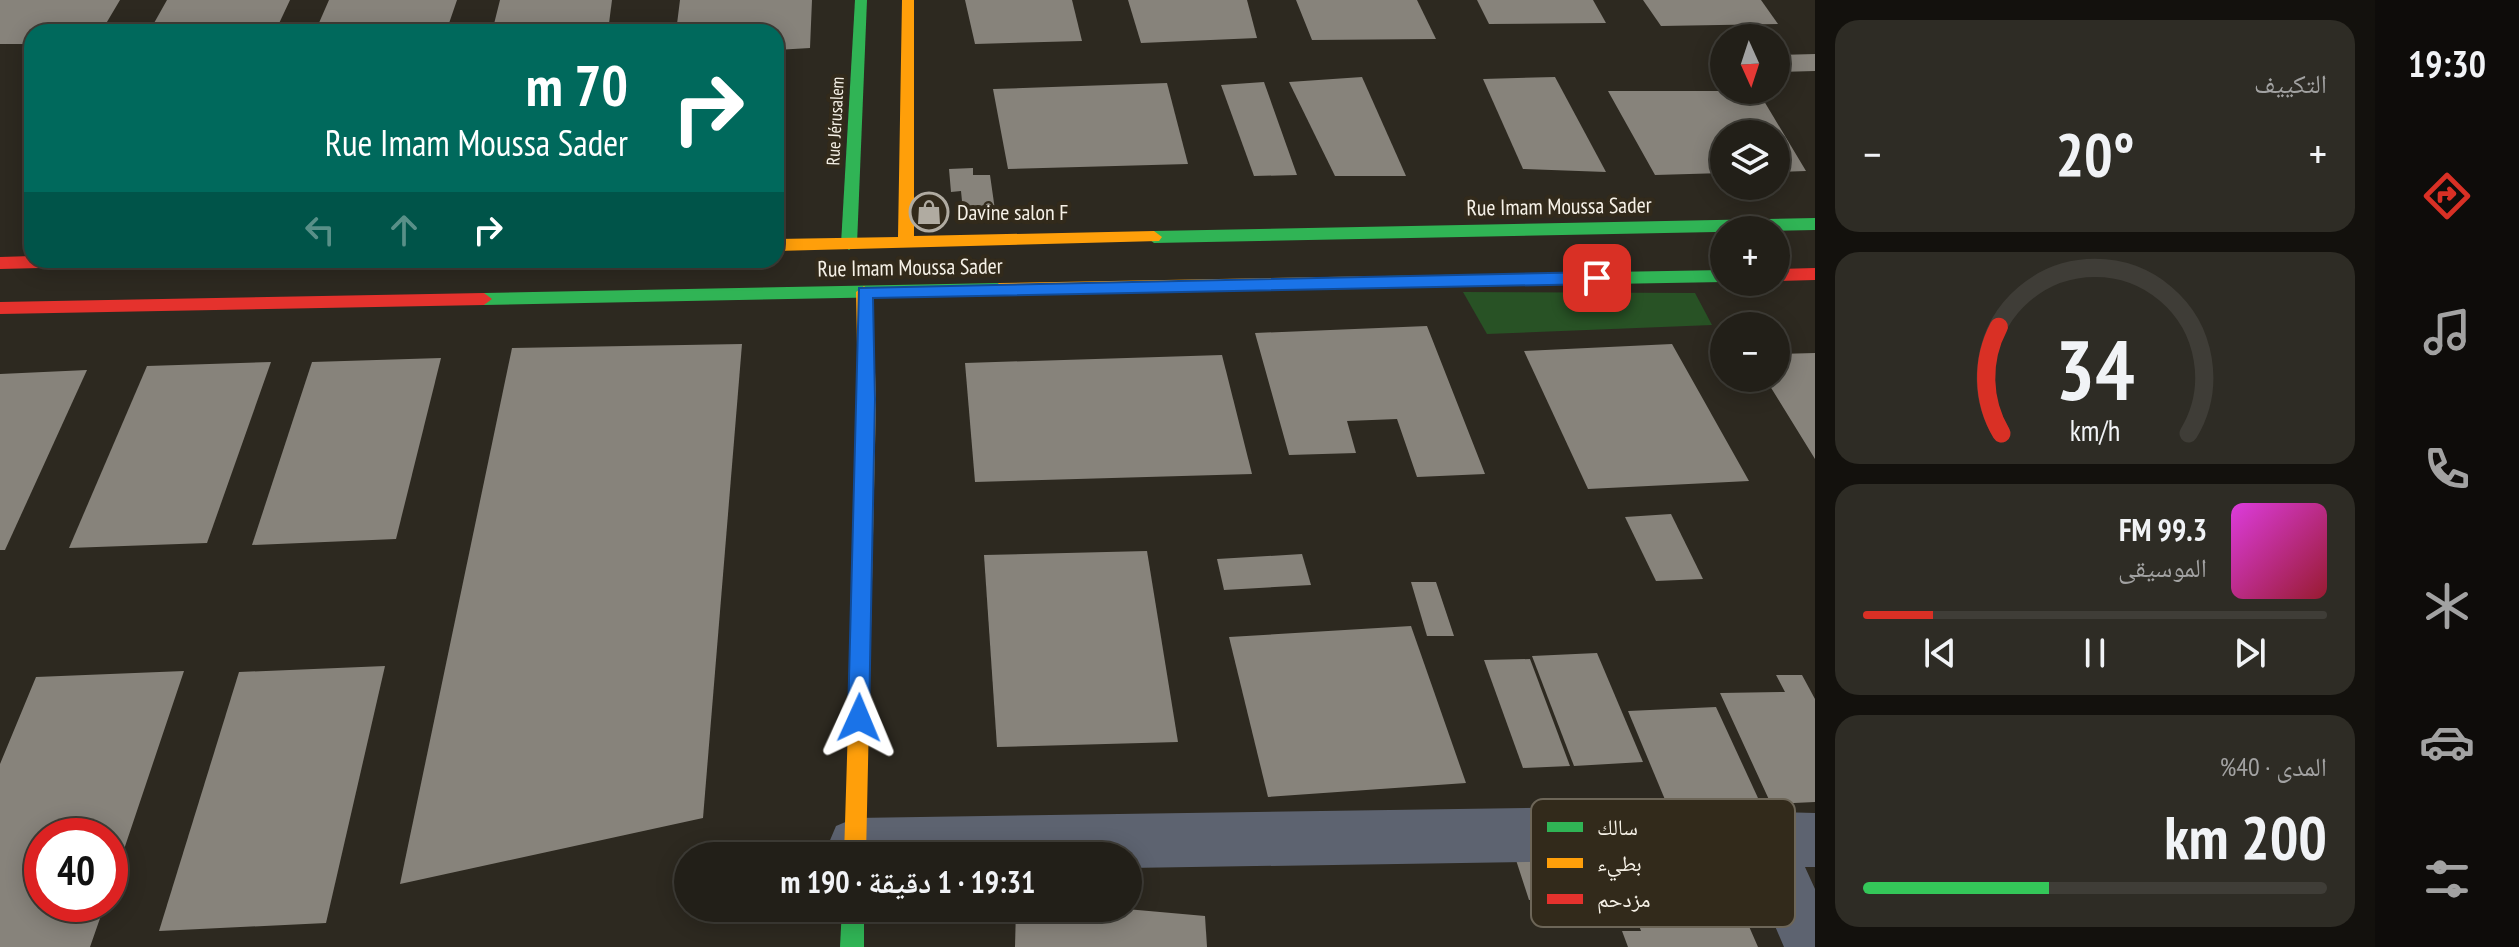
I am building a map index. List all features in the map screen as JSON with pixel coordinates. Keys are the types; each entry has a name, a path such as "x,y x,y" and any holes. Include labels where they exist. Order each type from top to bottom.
{"main road":[{"name":"Rue Jérusalem","path":"849,244 861,0"},
{"path":"906,242 908,0"},
{"name":"Rue Imam Moussa Sader","path":"784,245 1815,224"},
{"path":"0,263 24,262"},
{"path":"1790,275 1815,274"},
{"name":"Rue Imam Moussa Sader","path":"0,308 1710,276"},
{"path":"855,842 867,399 864,292"},
{"path":"852,947 853,922"}],"street":[{"path":"1142,844 1531,835"},
{"path":"1795,864 1812,947"}],"green space":[{"path":"1463,292 1695,293 1710,321 1710,325 1487,334"}],"building":[{"path":"0,0 120,0 106,24 24,24 24,44 0,44"},
{"path":"167,0 290,0 279,24 154,24"},
{"path":"329,0 457,0 449,24 318,24"},
{"path":"500,0 612,0 609,24 494,24"},
{"path":"680,0 812,0 810,48 784,50 784,24 677,24"},
{"path":"965,0 1072,0 1082,41 975,44"},
{"path":"1128,0 1247,0 1257,38 1141,43"},
{"path":"1296,0 1417,0 1436,39 1312,40"},
{"path":"1477,0 1593,0 1606,23 1489,24"},
{"path":"1643,0 1761,0 1778,24 1710,24 1661,26"},
{"path":"1815,54 1815,71 1790,72 1790,55"},
{"path":"1362,77 1406,176 1335,176 1289,82"},
{"path":"1555,77 1606,172 1523,169 1483,79"},
{"path":"1264,82 1297,175 1254,176 1221,85"},
{"path":"1167,83 1188,164 1008,169 993,89"},
{"path":"1608,91 1710,91 1710,104 1766,104 1775,120 1710,120 1710,173 1655,175"},
{"path":"1790,144 1806,171 1790,172"},
{"path":"973,168 973,175 990,175 995,210 963,211 961,191 951,192 949,169"},
{"path":"1427,326 1485,474 1417,477 1397,419 1347,421 1356,453 1289,455 1255,333"},
{"path":"742,344 703,818 400,884 512,348"},
{"path":"1672,344 1749,481 1588,489 1524,351"},
{"path":"1815,353 1815,459 1774,392 1790,392 1790,354"},
{"path":"1222,355 1252,474 975,482 965,363"},
{"path":"441,358 396,539 252,545 312,362"},
{"path":"271,362 207,543 69,548 147,366"},
{"path":"87,370 5,550 0,550 0,374"},
{"path":"1671,514 1703,579 1656,581 1625,517"},
{"path":"1147,551 1178,742 997,747 984,555"},
{"path":"1302,554 1311,585 1224,590 1217,559"},
{"path":"1411,582 1436,582 1454,636 1427,636"},
{"path":"1411,626 1466,783 1268,797 1229,637"},
{"path":"1597,653 1643,762 1574,766 1532,656"},
{"path":"1530,659 1570,766 1523,768 1484,660"},
{"path":"385,666 326,923 159,931 239,672"},
{"path":"184,671 128,837 128,818 24,818 24,922 99,922 90,947 0,947 0,764 36,677"},
{"path":"1776,675 1802,675 1815,699 1815,802 1769,799 1720,693 1785,692"},
{"path":"1716,707 1758,798 1665,799 1628,711"},
{"path":"1531,859 1531,900 1529,900 1516,860"},
{"path":"1142,910 1205,916 1207,947 1015,947 1016,922 1142,922"},
{"path":"1640,927 1749,927 1758,947 1628,947 1622,931 1641,931"}],"traffic: fast":[{"path":"849,244 861,0"},
{"path":"1154,237 1815,224"},
{"path":"1384,282 1710,276"},
{"path":"484,299 999,289"},
{"path":"852,947 853,922"}],"traffic: slow":[{"path":"906,242 908,0"},
{"path":"784,245 1154,237"},
{"path":"999,289 1384,282"},
{"path":"855,842 867,399 864,292"}],"traffic: jam":[{"path":"0,263 24,262"},
{"path":"1790,275 1815,274"},
{"path":"0,308 484,299"}],"place":[{"name":"Davine salon F","path":"929,212"}],"route":[{"path":"859,718 867,399 864,292 1597,278"}]}
